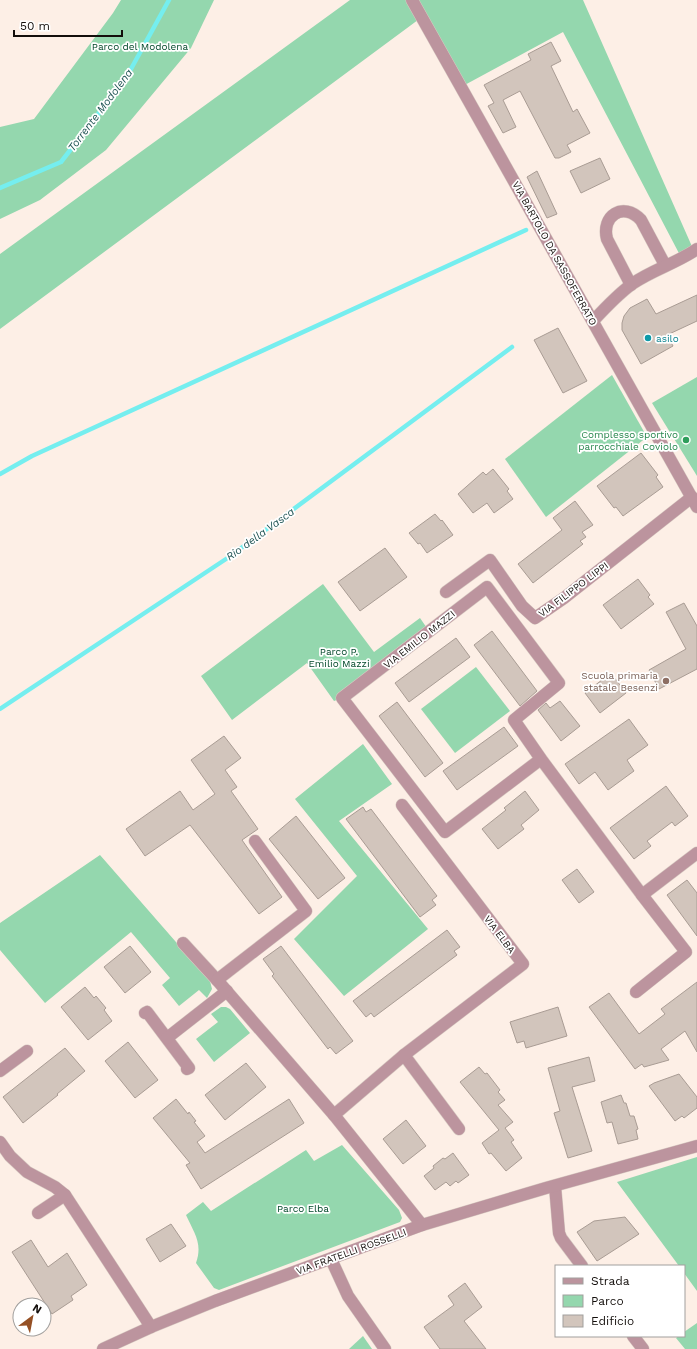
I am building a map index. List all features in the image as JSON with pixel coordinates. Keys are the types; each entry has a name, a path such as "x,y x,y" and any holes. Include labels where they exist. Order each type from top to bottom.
{"street":[{"name":"VIA BARTOLO DA SASSOFERRATO","path":"412,0 694,502"},
{"path":"631,285 607,239 605,232 609,219 615,214 622,211 630,211 636,215 666,265"},
{"path":"593,321 609,303 631,285 666,265 682,259 697,249"},
{"name":"VIA FILIPPO LIPPI","path":"446,592 490,560 522,606 535,618 694,502"},
{"name":"VIA EMILIO MAZZI","path":"541,759 445,832 342,698 487,587 559,683 514,720 541,759 686,952 636,992"},
{"name":"VIA ELBA","path":"334,1115 404,1055 522,964 402,805"},
{"path":"218,980 306,911 256,841"},
{"path":"642,894 697,853"},
{"path":"182,944 218,980 334,1115 422,1225"},
{"path":"167,1038 227,991"},
{"path":"145,1013 147,1012 167,1038 189,1068 187,1069"},
{"path":"0,1072 27,1051"},
{"path":"404,1055 459,1129"},
{"path":"0,1142 10,1156 27,1172 55,1187 65,1195 151,1327"},
{"name":"VIA FRATELLI ROSSELLI","path":"103,1349 151,1327 260,1283 331,1259 422,1225 697,1146"},
{"path":"555,1186 559,1233 561,1238 581,1265"},
{"path":"38,1213 65,1195"},
{"path":"331,1259 348,1296 385,1349"},
{"path":"634,1337 643,1349"}],"green space":[{"name":"Parco del Modolena","path":"121,0 214,0 191,48 106,150 40,200 0,219 0,127 34,119 113,13"},
{"path":"350,0 583,0 694,251 682,259 563,32 461,87 422,17 0,329 0,254"},
{"path":"612,375 647,437 546,517 505,459"},
{"name":"Complesso sportivo parrocchiale Coviolo","path":"697,377 697,476 652,403"},
{"name":"Parco P. Emilio Mazzi","path":"323,584 374,652 420,618 429,631 342,698 334,701 307,663 232,720 201,676"},
{"path":"476,667 510,711 455,753 421,709"},
{"path":"363,744 392,784 339,821 428,929 344,996 294,939 357,876 295,799"},
{"path":"100,855 210,981 212,989 207,998 199,990 179,1006 162,985 170,978 131,932 45,1003 0,950 0,923"},
{"path":"221,1007 230,1009 250,1033 214,1062 196,1039 218,1022 211,1014"},
{"name":"Parco Elba","path":"342,1145 399,1210 402,1218 400,1222 219,1290 214,1288 196,1263 199,1250 197,1238 186,1215 203,1202 211,1211 306,1150 314,1161"},
{"path":"697,1157 697,1291 685,1274 685,1265 678,1265 617,1182"},
{"path":"697,1323 697,1349 685,1349 676,1338 685,1337 685,1331"},
{"path":"363,1336 372,1349 349,1349"}],"building":[{"path":"551,42 561,61 551,66 573,112 577,109 590,133 567,145 571,152 559,158 555,158 520,91 503,100 516,127 503,133 488,106 494,103 484,85 531,60 528,54"},
{"path":"600,158 610,179 581,193 570,171"},
{"path":"537,171 557,214 547,218 527,177"},
{"name":"asilo","path":"697,295 697,321 667,335 673,346 641,364 622,330 624,316 630,308 647,299 656,314"},
{"path":"558,328 587,381 563,393 534,340"},
{"path":"641,453 658,475 656,477 663,487 623,516 616,507 614,508 597,486"},
{"path":"493,469 509,489 507,491 513,499 494,513 487,503 473,513 458,494 483,472 486,475"},
{"path":"575,501 593,525 582,532 586,537 580,541 583,544 533,583 518,564 562,530 553,518"},
{"path":"435,514 441,521 442,520 453,535 427,553 420,543 418,544 409,533"},
{"path":"385,548 407,577 360,611 338,582"},
{"path":"638,579 650,595 648,597 654,604 621,629 603,605"},
{"path":"684,603 697,626 697,669 659,689 649,670 686,649 666,612"},
{"path":"492,631 537,691 520,706 474,645"},
{"path":"456,638 470,657 409,702 395,683"},
{"path":"611,673 626,693 600,713 585,693"},
{"path":"560,701 580,726 561,741 538,710 546,703 550,708"},
{"path":"397,702 443,763 425,777 379,716"},
{"path":"629,719 648,745 627,760 634,771 608,790 595,772 579,784 565,764"},
{"path":"504,727 518,746 457,790 443,771"},
{"path":"224,736 241,758 225,770 237,787 231,791 258,829 242,840 282,897 259,914 190,825 145,856 126,829 180,791 193,810 215,794 191,760"},
{"path":"666,786 688,816 675,826 672,822 647,841 651,846 634,859 610,828"},
{"path":"525,791 539,810 521,825 524,829 498,849 482,829 506,810 504,808"},
{"path":"363,807 366,812 371,809 437,896 432,900 436,905 420,917 346,819"},
{"path":"296,816 345,878 318,899 269,839"},
{"path":"577,869 594,892 579,903 562,880"},
{"path":"687,880 697,893 697,936 667,895"},
{"path":"447,930 460,947 454,951 457,955 374,1017 371,1013 366,1017 353,1001"},
{"path":"130,946 151,972 125,993 104,967"},
{"path":"281,946 353,1041 336,1054 330,1047 328,1049 272,976 274,974 263,959"},
{"path":"697,982 697,1052 685,1031 661,1049 669,1060 644,1067 642,1064 635,1069 589,1007 609,993 639,1034 665,1014 661,1009"},
{"path":"85,987 94,998 96,996 106,1008 104,1010 112,1021 88,1040 61,1007"},
{"path":"558,1007 567,1036 526,1048 524,1041 517,1043 510,1022"},
{"path":"128,1042 158,1080 135,1098 105,1061"},
{"path":"65,1048 85,1071 23,1123 3,1097"},
{"path":"589,1057 595,1081 572,1087 592,1151 568,1158 554,1113 560,1111 548,1068"},
{"path":"246,1063 266,1087 225,1120 205,1095"},
{"path":"479,1067 485,1074 487,1073 500,1090 498,1092 505,1100 498,1105 513,1122 505,1128 514,1140 511,1142 522,1158 506,1171 491,1153 489,1154 482,1143 499,1130 460,1082"},
{"path":"679,1074 697,1097 697,1108 684,1118 682,1116 675,1121 649,1086"},
{"path":"621,1095 624,1103 626,1103 630,1116 634,1116 638,1129 636,1130 638,1139 618,1144 612,1122 607,1123 601,1102"},
{"path":"176,1099 188,1114 189,1112 196,1121 194,1122 205,1136 197,1142 205,1153 289,1099 304,1123 201,1189 186,1165 190,1163 153,1118"},
{"path":"406,1120 426,1146 403,1164 383,1139"},
{"path":"453,1153 469,1175 458,1183 456,1181 450,1186 446,1182 435,1190 424,1176 443,1158 445,1159"},
{"path":"625,1217 639,1234 597,1261 577,1232 594,1221"},
{"path":"171,1224 186,1246 160,1262 146,1239"},
{"path":"31,1240 48,1267 67,1253 87,1285 71,1296 73,1300 52,1314 52,1297 41,1297 12,1252"},
{"path":"465,1283 482,1307 464,1321 486,1349 440,1349 424,1327 454,1305 448,1296"}],"waterway":[{"name":"Torrente Modolena","path":"0,188 61,162 126,78 169,0"},
{"path":"0,474 32,456 526,230"},
{"name":"Rio della Vasca","path":"0,709 229,557 512,347"}],"place":[{"name":"asilo","path":"648,338"},
{"name":"Complesso sportivo parrocchiale Coviolo","path":"686,440"},
{"name":"Scuola primaria statale Besenzi","path":"666,681"}]}
